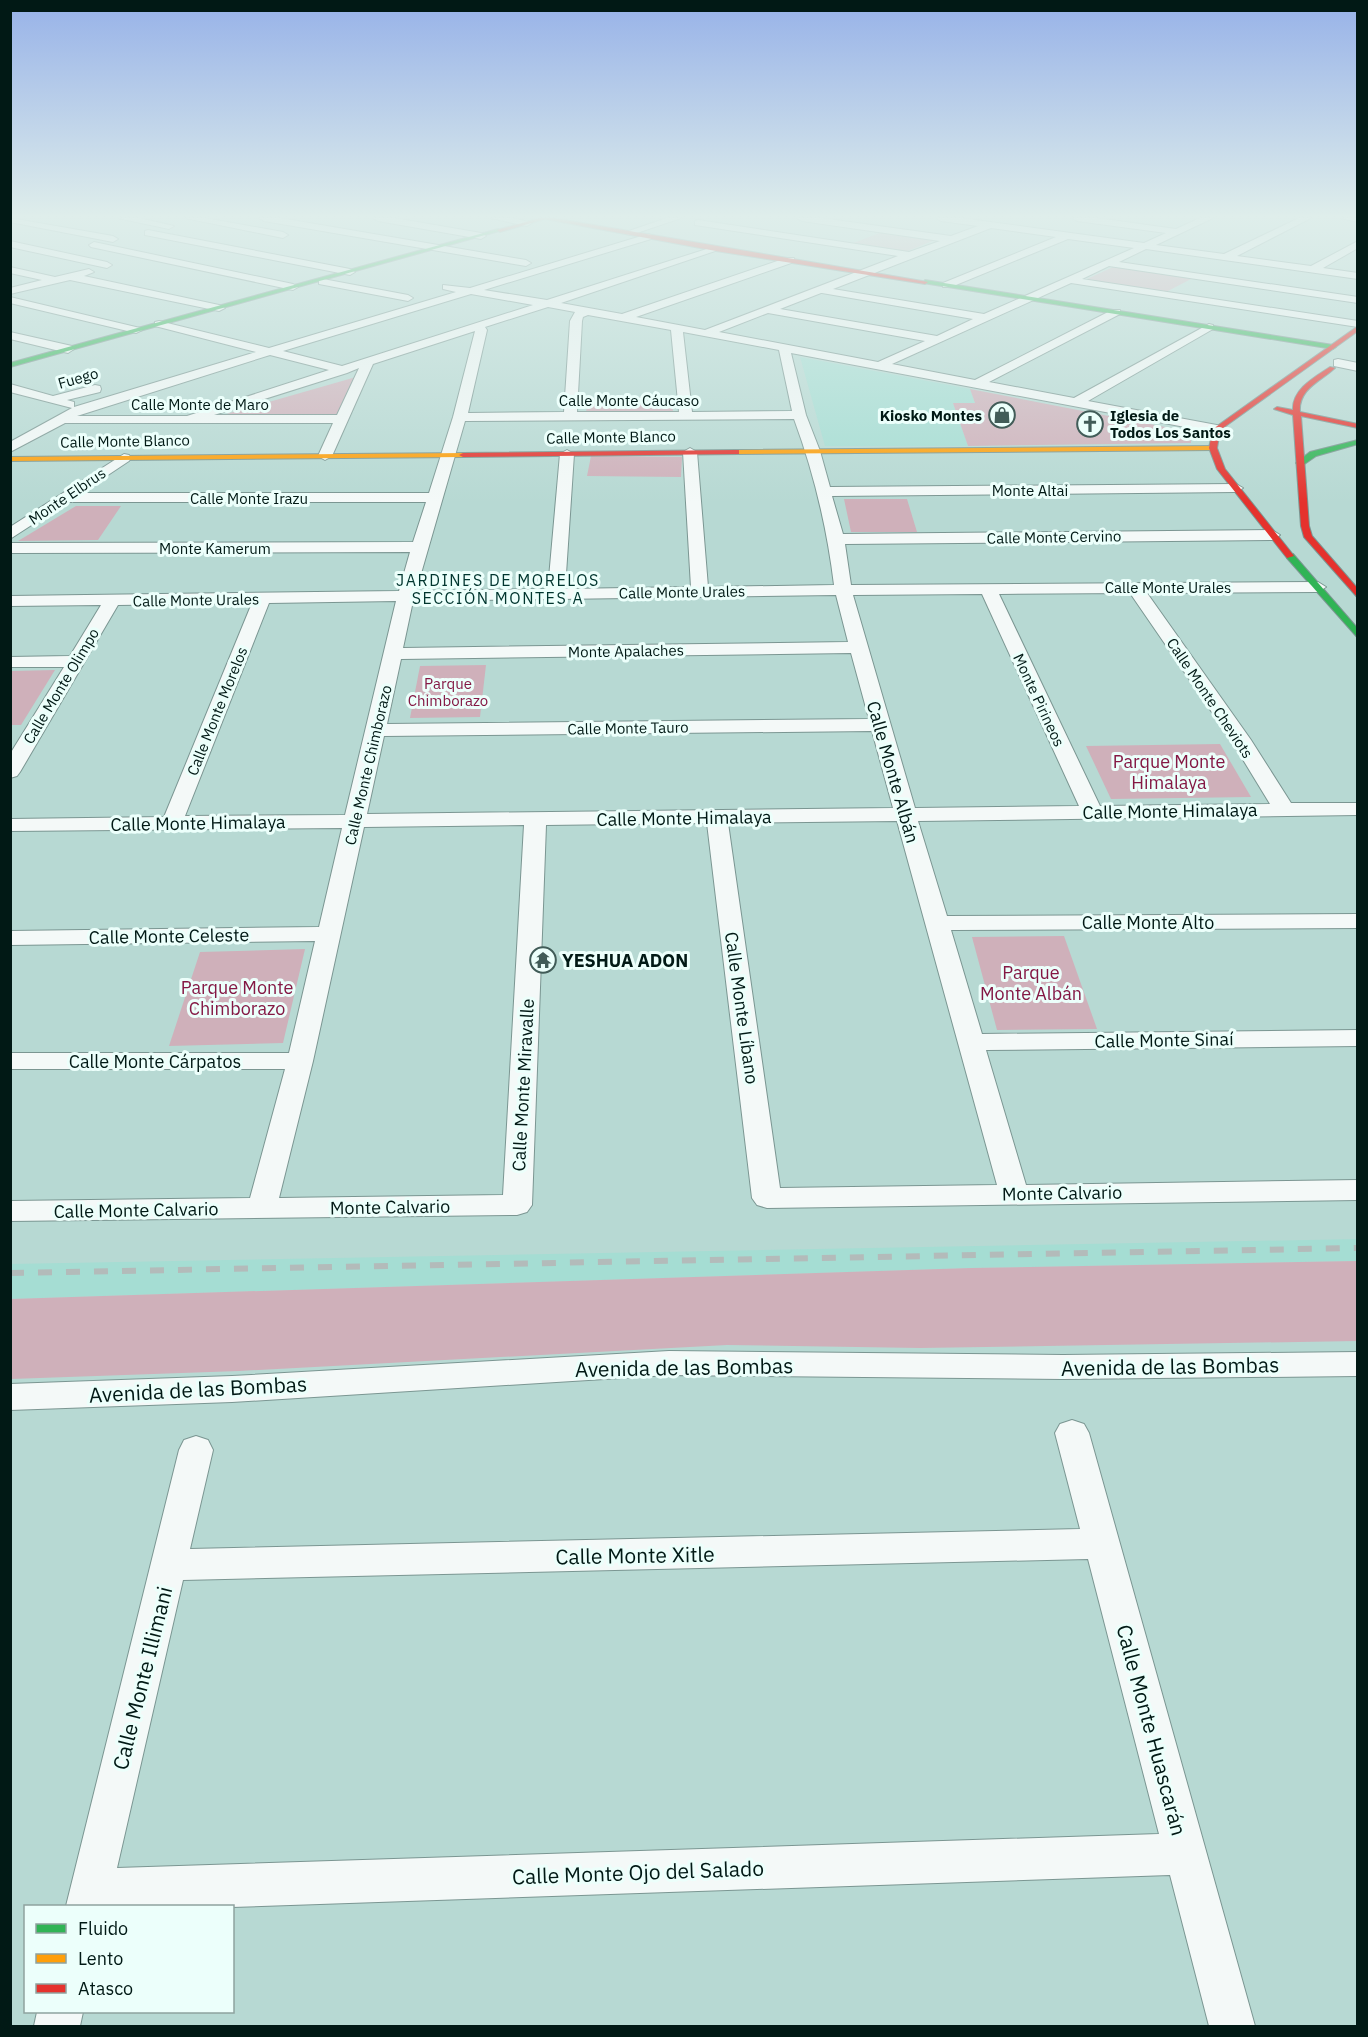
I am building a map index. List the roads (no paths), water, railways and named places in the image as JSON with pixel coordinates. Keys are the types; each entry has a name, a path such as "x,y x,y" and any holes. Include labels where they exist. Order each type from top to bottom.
{"street":[{"path":"81,313 136,330"},
{"path":"10,365 200,313"},
{"path":"201,359 357,313"},
{"path":"10,448 80,409 396,313"},
{"path":"187,420 520,313"},
{"path":"570,417 576,321 578,315 582,313"},
{"path":"597,313 1217,429"},
{"path":"624,318 638,313"},
{"path":"707,333 760,313"},
{"path":"786,313 936,339"},
{"path":"955,313 984,318"},
{"path":"881,365 995,313"},
{"path":"978,383 1114,313"},
{"path":"1123,313 1333,346"},
{"path":"1277,313 1358,326"},
{"path":"159,324 343,370"},
{"path":"1358,326 1217,429 1213,448 1221,469 1246,504 1358,635"},
{"name":"Calle Monte Chimborazo","path":"262,1209 300,1061 406,596 460,417 481,330 475,327"},
{"path":"1077,402 1209,327"},
{"path":"677,328 686,416"},
{"path":"10,335 68,349"},
{"name":"Calle Monte Albán","path":"784,348 799,415 813,451 836,540 843,590 858,647 1014,1193"},
{"path":"1357,350 1306,387 1296,402 1303,504 1308,537 1357,595"},
{"path":"325,456 368,362"},
{"path":"1338,363 1358,367"},
{"name":"Fuego","path":"54,400 110,385"},
{"path":"10,388 80,409"},
{"path":"1249,404 1358,426"},
{"name":"Calle Monte Cáucaso","path":"460,417 799,415"},
{"name":"Calle Monte de Maro","path":"57,420 343,419"},
{"path":"1300,463 1313,454 1358,442"},
{"name":"Calle Monte Blanco","path":"10,459 1213,448"},
{"path":"690,452 700,592"},
{"path":"556,594 567,453"},
{"name":"Monte Elbrus","path":"10,534 124,458"},
{"name":"Monte Altai","path":"824,492 1236,488"},
{"name":"Calle Monte Irazu","path":"63,498 435,497"},
{"path":"1246,504 1267,505"},
{"path":"1286,505 1303,504"},
{"name":"Calle Monte Cervino","path":"836,540 1272,535"},
{"name":"Monte Kamerum","path":"10,548 419,547"},
{"name":"Calle Monte Cheviots","path":"1134,587 1241,740 1285,810"},
{"name":"Calle Monte Urales","path":"10,601 843,590 1318,587"},
{"name":"Monte Pirineos","path":"988,589 1092,811"},
{"name":"Calle Monte Morelos","path":"172,824 262,598"},
{"name":"Calle Monte Olimpo","path":"10,772 112,601"},
{"name":"Monte Apalaches","path":"393,654 858,647"},
{"path":"10,662 78,661"},
{"name":"Calle Monte Tauro","path":"376,730 880,725"},
{"path":"10,732 34,732"},
{"name":"Calle Monte Himalaya","path":"10,825 1358,809"},
{"name":"Calle Monte Líbano","path":"717,818 767,1198"},
{"name":"Calle Monte Miravalle","path":"517,1206 536,820"},
{"name":"Calle Monte Alto","path":"938,923 1358,921"},
{"name":"Calle Monte Celeste","path":"10,938 328,934"},
{"name":"Calle Monte Sinaí","path":"971,1042 1358,1038"},
{"name":"Calle Monte Cárpatos","path":"10,1061 300,1061"},
{"name":"Monte Calvario","path":"767,1198 1358,1190"},
{"name":"Monte Calvario","path":"262,1209 517,1206"},
{"name":"Calle Monte Calvario","path":"10,1212 262,1209"},
{"name":"Avenida de las Bombas","path":"10,1397 232,1389 669,1363 1051,1367 1358,1364"},
{"name":"Calle Monte Huascarán","path":"1072,1433 1232,2026"},
{"name":"Calle Monte Illimani","path":"89,1898 196,1450"},
{"name":"Calle Monte Xitle","path":"169,1565 1102,1544"},
{"name":"Calle Monte Ojo del Salado","path":"89,1898 1185,1854"}],"railway":[{"path":"10,1273 1358,1248"}],"place":[{"name":"Kiosko Montes","path":"1002,415"},
{"name":"Iglesia de Todos Los Santos","path":"1090,424"},
{"name":"YESHUA ADON","path":"543,960"}],"district":[{"name":"JARDINES DE MORELOS SECCIÓN MONTES A","path":"498,589"}],"park label":[{"name":"Parque Chimborazo","path":"448,692"},
{"name":"Parque Monte Himalaya","path":"1169,771"},
{"name":"Parque Monte Albán","path":"1031,982"},
{"name":"Parque Monte Chimborazo","path":"237,997"}]}
